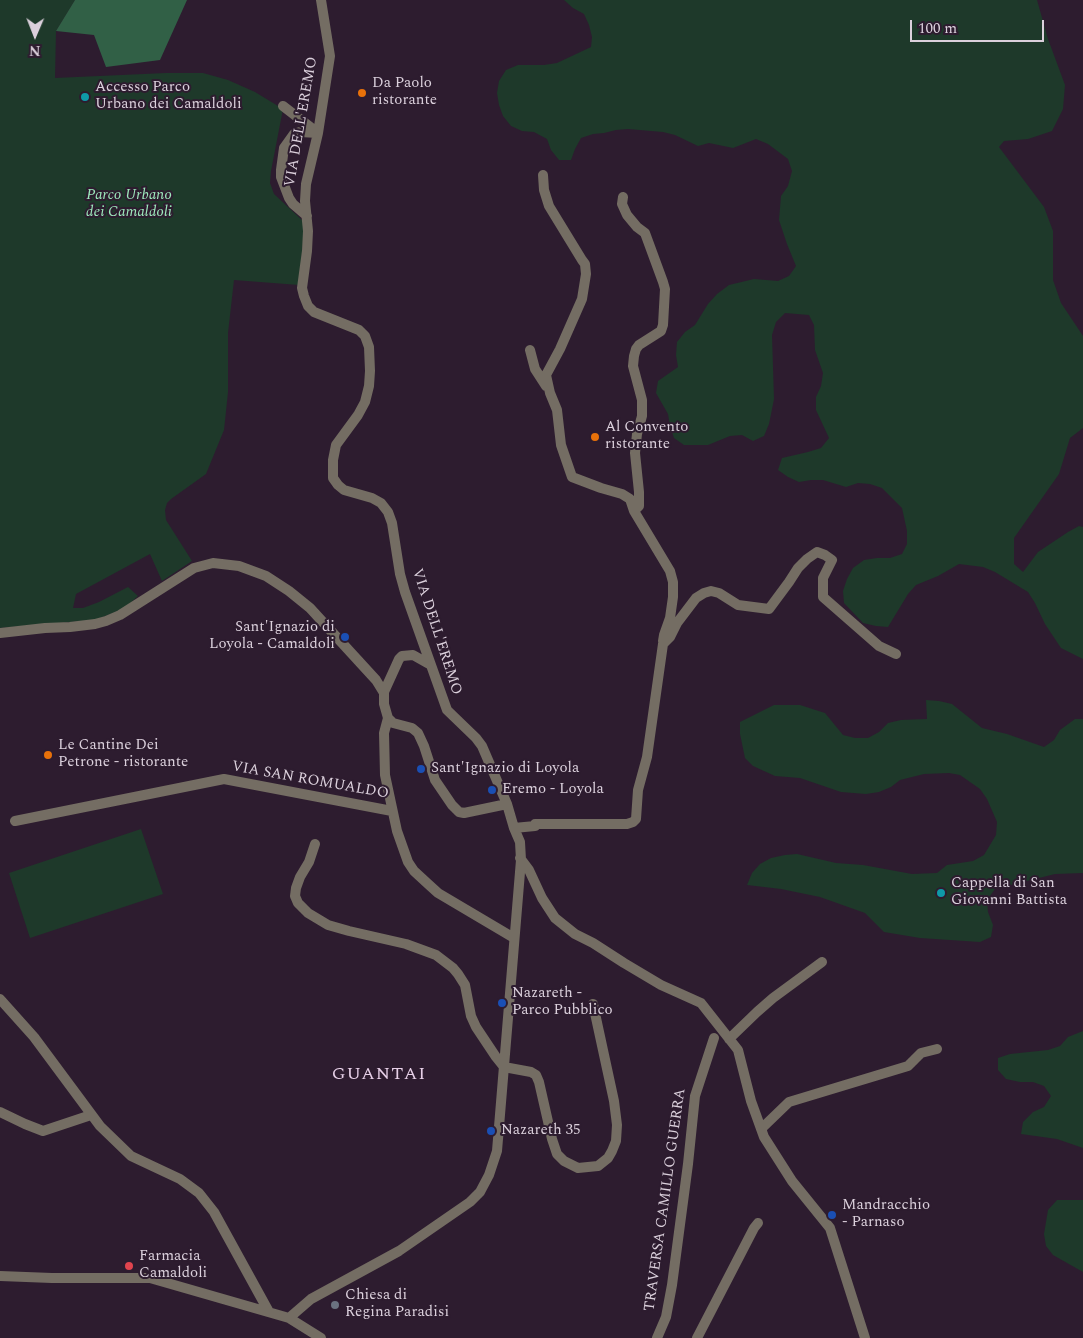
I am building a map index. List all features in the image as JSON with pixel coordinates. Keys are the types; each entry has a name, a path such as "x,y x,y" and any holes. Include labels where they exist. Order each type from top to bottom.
{"street":[{"name":"VIA DELL'EREMO","path":"321,0 330,56 318,133 306,184 304,201 308,230 302,288 308,306 314,312 359,330 365,336 369,347 369,386 365,402 336,445 333,460 333,478 344,490 372,498 381,503 388,512 392,523 400,574 429,664 447,710 482,746 507,804 520,842 521,860"},
{"path":"284,106 318,133"},
{"path":"307,216 293,204 287,194 281,177 282,162 284,148 294,134 300,132 318,133"},
{"path":"543,175 544,190 549,206 585,264 586,274 582,299 560,349 546,375 550,393"},
{"path":"624,197 622,204 627,215 637,227 645,232 663,282 665,299 661,330 639,345 634,356 633,366 640,391 642,416 635,453 640,492 639,506 634,511"},
{"path":"514,828 535,826 535,824 627,824 636,819 638,790 647,757 662,644 670,618 673,597 673,582 670,571 634,511 630,499 622,494 572,477 562,445 557,410 550,393 535,368 530,350"},
{"path":"662,644 670,637 676,623 696,598 704,593 711,591 719,593 738,605 769,609 798,568 817,552 832,560 823,578 823,597 879,646 896,654"},
{"path":"0,633 70,627 106,621 120,615 194,568 213,563 239,566 266,576 310,608 376,680 384,692"},
{"path":"384,692 402,656 413,655 429,664"},
{"name":"VIA SAN ROMUALDO","path":"384,692 384,704 388,718 384,733 385,774 397,831 408,862 414,871 438,892 514,938"},
{"path":"388,718 393,723 412,728 418,733 435,780 452,806 459,812 473,812 507,804"},
{"name":"VIA SAN ROMUALDO","path":"15,821 224,780 392,811"},
{"path":"315,844 309,862 296,888 295,896 298,903 308,913 328,925 406,944 436,955 453,968 465,985 471,1016 476,1027 496,1057 504,1067 531,1072 536,1075 557,1154 564,1161 578,1168 598,1166 608,1158 616,1140 617,1125 614,1101 593,1004"},
{"path":"289,1318 311,1300 399,1250 470,1202 480,1192 489,1175 497,1150 521,860"},
{"path":"521,860 529,870 542,898 561,923 575,934 661,985 701,1004 738,1050 751,1101 764,1137 788,1175 830,1228 865,1338"},
{"path":"728,1039 773,998 822,962"},
{"path":"0,999 34,1037 100,1126 131,1156 180,1179 199,1192 214,1212 269,1312"},
{"name":"TRAVERSA CAMILLO GUERRA","path":"657,1338 666,1317 672,1285 695,1096 714,1038"},
{"path":"761,1129 789,1102 908,1066 921,1054 937,1049"},
{"path":"0,1112 43,1131 91,1115"},
{"path":"697,1338 754,1228 758,1224"},
{"path":"0,1276 150,1278 289,1318 321,1338"}],"green space":[{"name":"Parco Urbano dei Camaldoli","path":"0,0 75,0 56,31 55,78 203,73 228,80 255,92 283,109 270,183 274,194 303,221 304,233 299,285 234,280 228,333 228,392 224,430 206,474 171,499 167,503 165,510 166,520 192,561 162,581 150,554 76,594 73,608 83,608 99,602 128,587 138,596 125,608 95,620 0,628"},
{"path":"75,0 187,0 160,60 106,67 94,35 56,31"},
{"path":"564,0 1037,0 1048,39 1065,85 1063,109 1052,131 1028,139 1004,141 999,147 1044,207 1053,231 1053,280 1061,303 1083,336 1083,428 1070,438 1059,474 1014,538 1014,564 1023,572 1038,552 1068,532 1079,526 1083,527 1083,659 1061,648 1045,624 1028,592 983,567 959,564 938,576 916,585 908,594 888,627 863,623 844,603 843,591 853,568 864,560 890,558 902,554 907,544 907,531 902,508 882,488 858,483 846,487 823,480 799,482 778,470 782,458 821,448 829,438 816,410 816,397 821,386 823,373 815,350 814,325 809,315 785,313 776,322 772,335 774,399 769,424 764,436 753,441 742,435 730,436 708,445 684,445 674,438 668,414 656,393 658,381 678,367 676,355 677,342 685,332 695,325 708,304 717,294 729,285 754,279 778,281 789,276 796,266 779,220 781,196 788,186 792,171 788,159 768,144 756,139 733,148 709,143 698,146 675,135 663,132 628,129 593,134 581,138 571,160 559,160 551,150 547,139 534,132 522,131 511,126 503,116 497,93 499,81 506,70 518,65 557,63 591,47 592,37 584,14"},
{"path":"926,700 952,704 982,728 1007,734 1044,747 1054,740 1060,730 1075,719 1083,719 1083,873 1055,874 995,889 987,900 988,912 993,925 991,937 980,942 920,938 884,932 865,913 820,897 781,889 747,885 752,873 760,864 771,858 785,855 797,854 836,863 863,865 912,874 937,873 947,865 973,861 984,855 996,835 997,822 987,799 980,789 960,775 949,773 924,774 900,780 891,787 879,792 866,794 841,792 800,778 775,776 753,766 745,758 740,734 740,722 774,705 800,705 825,713 843,735 855,738 868,738 879,732 888,723 901,720 927,719"},
{"path":"141,829 163,894 30,938 9,873"},
{"path":"1083,1031 1083,1148 1057,1139 1021,1134 1023,1122 1033,1112 1044,1107 1051,1096 1044,1086 1033,1082 1006,1079 998,1070 998,1058 1010,1054 1048,1050 1060,1046 1068,1037"},
{"path":"1057,1200 1083,1200 1083,1272 1053,1255 1046,1246 1044,1234 1048,1210"}],"place":[{"name":"Da Paolo ristorante","path":"362,93"},
{"name":"Accesso Parco Urbano dei Camaldoli","path":"85,97"},
{"name":"Al Convento ristorante","path":"595,437"},
{"name":"Sant'Ignazio di Loyola - Camaldoli","path":"345,637"},
{"name":"Le Cantine Dei Petrone - ristorante","path":"48,755"},
{"name":"Sant'Ignazio di Loyola","path":"421,769"},
{"name":"Eremo - Loyola","path":"492,790"},
{"name":"Cappella di San Giovanni Battista","path":"941,893"},
{"name":"Nazareth - Parco Pubblico","path":"502,1003"},
{"name":"Nazareth 35","path":"491,1131"},
{"name":"Mandracchio - Parnaso","path":"832,1215"},
{"name":"Farmacia Camaldoli","path":"129,1266"},
{"name":"Chiesa di Regina Paradisi","path":"335,1305"}],"district":[{"name":"GUANTAI","path":"379,1075"}]}
